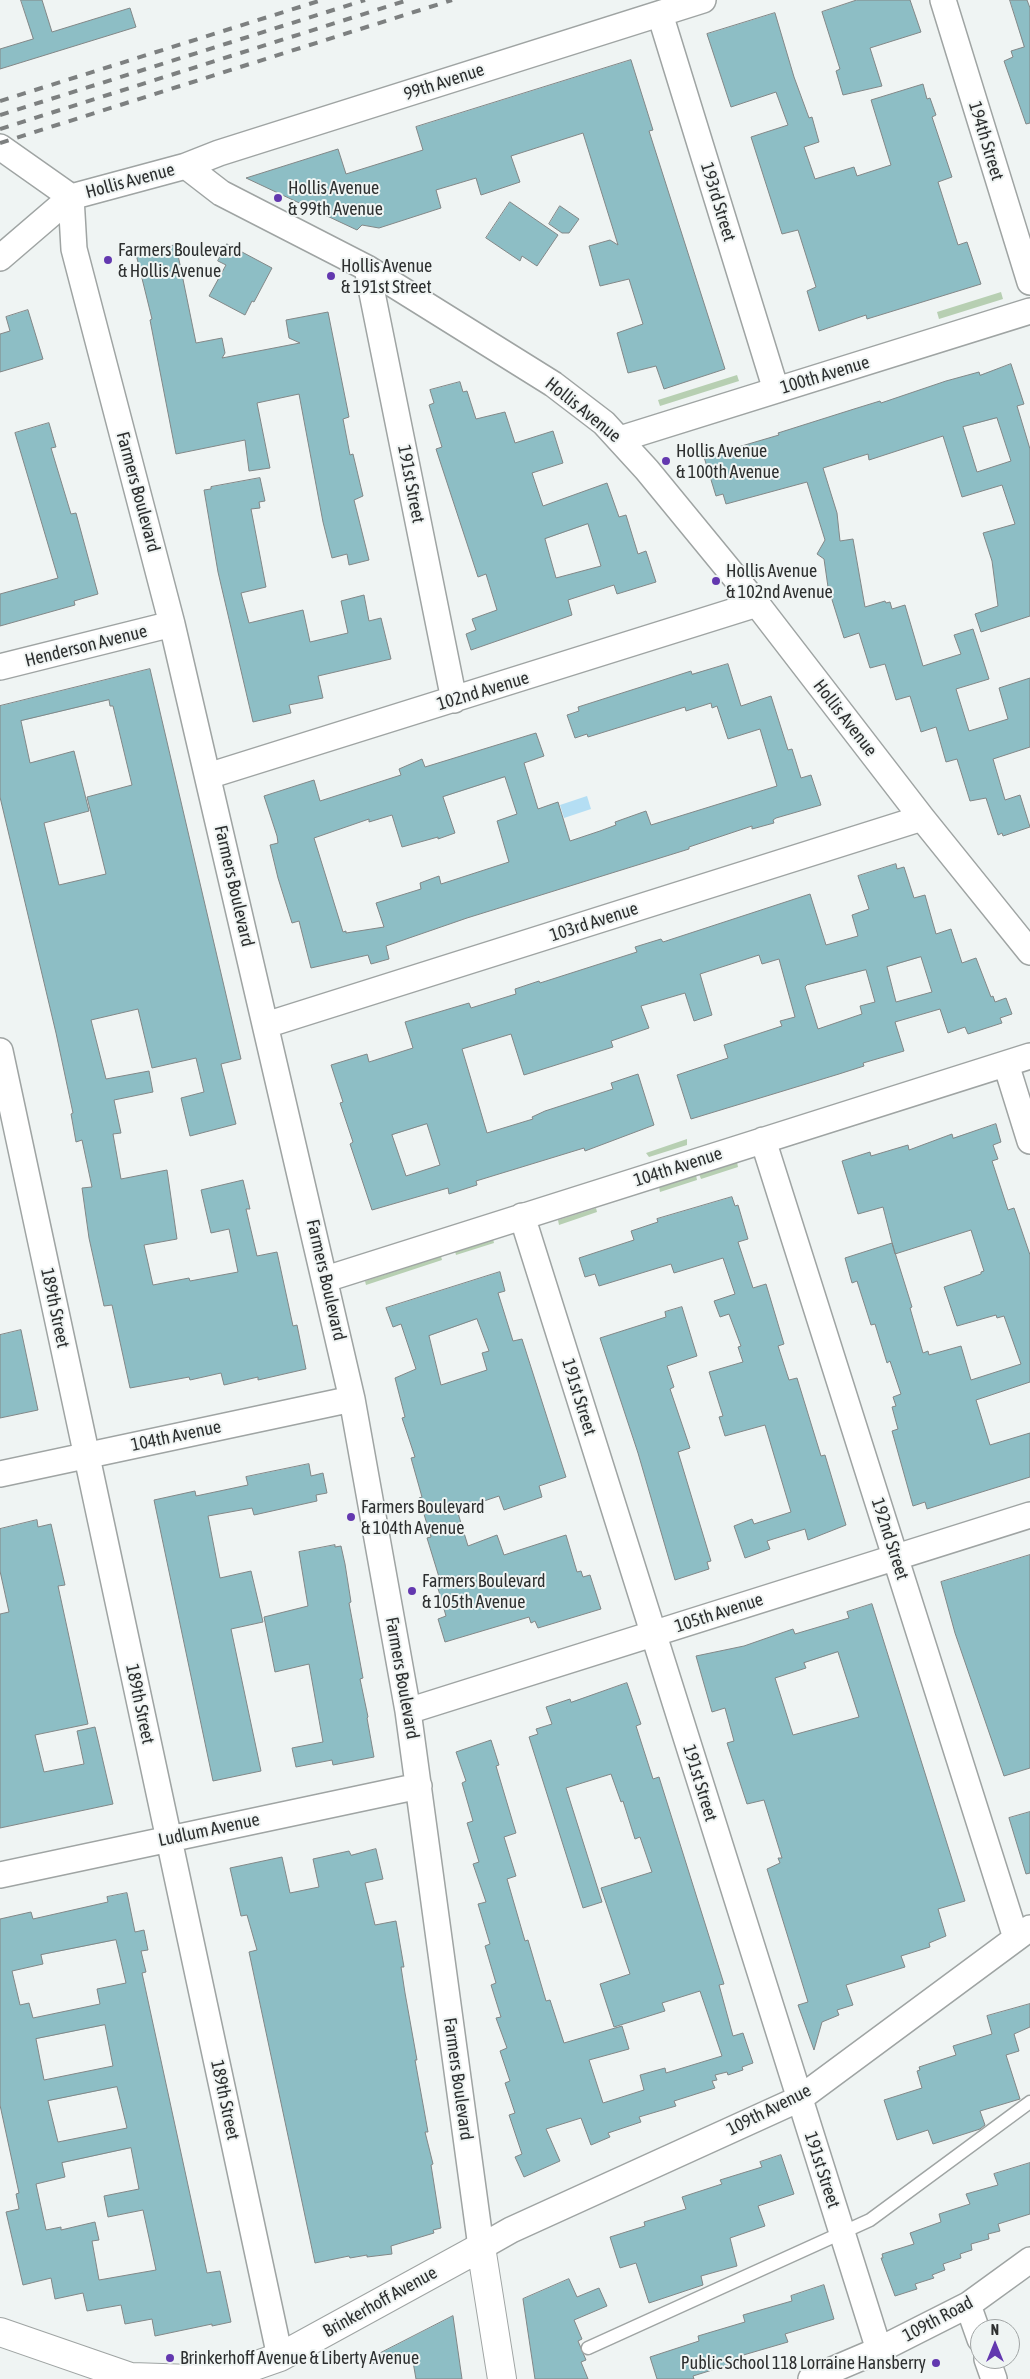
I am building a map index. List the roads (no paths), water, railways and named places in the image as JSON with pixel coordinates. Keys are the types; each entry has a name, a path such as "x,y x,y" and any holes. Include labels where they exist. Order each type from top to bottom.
{"main road":[{"name":"Brinkerhoff Avenue","path":"0,2332 134,2378 192,2379 243,2370 280,2356 481,2247"},
{"name":"Farmers Boulevard","path":"481,2247 502,2379"}],"street":[{"name":"99th Avenue","path":"186,166 219,153 703,0"},
{"name":"194th Street","path":"942,0 1030,282"},
{"name":"193rd Street","path":"660,14 776,390"},
{"name":"Hollis Avenue","path":"0,147 71,197 186,166 221,193 368,268 552,384 604,423 620,439 757,604 922,818 1030,952"},
{"path":"0,258 71,197"},
{"name":"Farmers Boulevard","path":"71,197 74,249 172,624 326,1279 352,1399 408,1711 481,2247"},
{"name":"191st Street","path":"368,268 454,700"},
{"name":"100th Avenue","path":"620,439 1030,311"},
{"name":"102nd Avenue","path":"208,776 757,604"},
{"name":"Henderson Avenue","path":"0,667 172,624"},
{"name":"103rd Avenue","path":"266,1026 922,818"},
{"name":"189th Street","path":"0,1051 280,2356"},
{"name":"104th Avenue","path":"326,1279 1030,1056"},
{"path":"1006,1064 1030,1141"},
{"name":"192nd Street","path":"763,1140 895,1557 1023,1933"},
{"name":"191st Street","path":"522,1216 879,2350"},
{"name":"104th Avenue","path":"0,1474 352,1399"},
{"name":"105th Avenue","path":"408,1711 1030,1515"},
{"name":"Ludlum Avenue","path":"0,1875 419,1786"},
{"name":"109th Avenue","path":"481,2247 510,2230 799,2099 1023,1933"},
{"name":"109th Road","path":"812,2379 879,2350 968,2305 1030,2260"},
{"path":"968,2305 973,2319"}],"lane":[{"path":"588,2348 870,2220 1030,2102"}],"water":[{"path":"587,796 591,809 564,818 560,805"}],"railway":[{"path":"0,101 322,0"},
{"path":"0,115 365,0"},
{"path":"0,129 408,0"},
{"path":"0,143 452,0"}],"place":[{"name":"Hollis Avenue & 99th Avenue","path":"278,198"},
{"name":"Farmers Boulevard & Hollis Avenue","path":"108,260"},
{"name":"Hollis Avenue & 191st Street","path":"331,276"},
{"name":"Hollis Avenue & 100th Avenue","path":"666,461"},
{"name":"Hollis Avenue & 102nd Avenue","path":"716,581"},
{"name":"Farmers Boulevard & 104th Avenue","path":"351,1517"},
{"name":"Farmers Boulevard & 105th Avenue","path":"412,1591"},
{"name":"Brinkerhoff Avenue & Liberty Avenue","path":"170,2358"},
{"name":"Public School 118 Lorraine Hansberry","path":"936,2363"}]}
